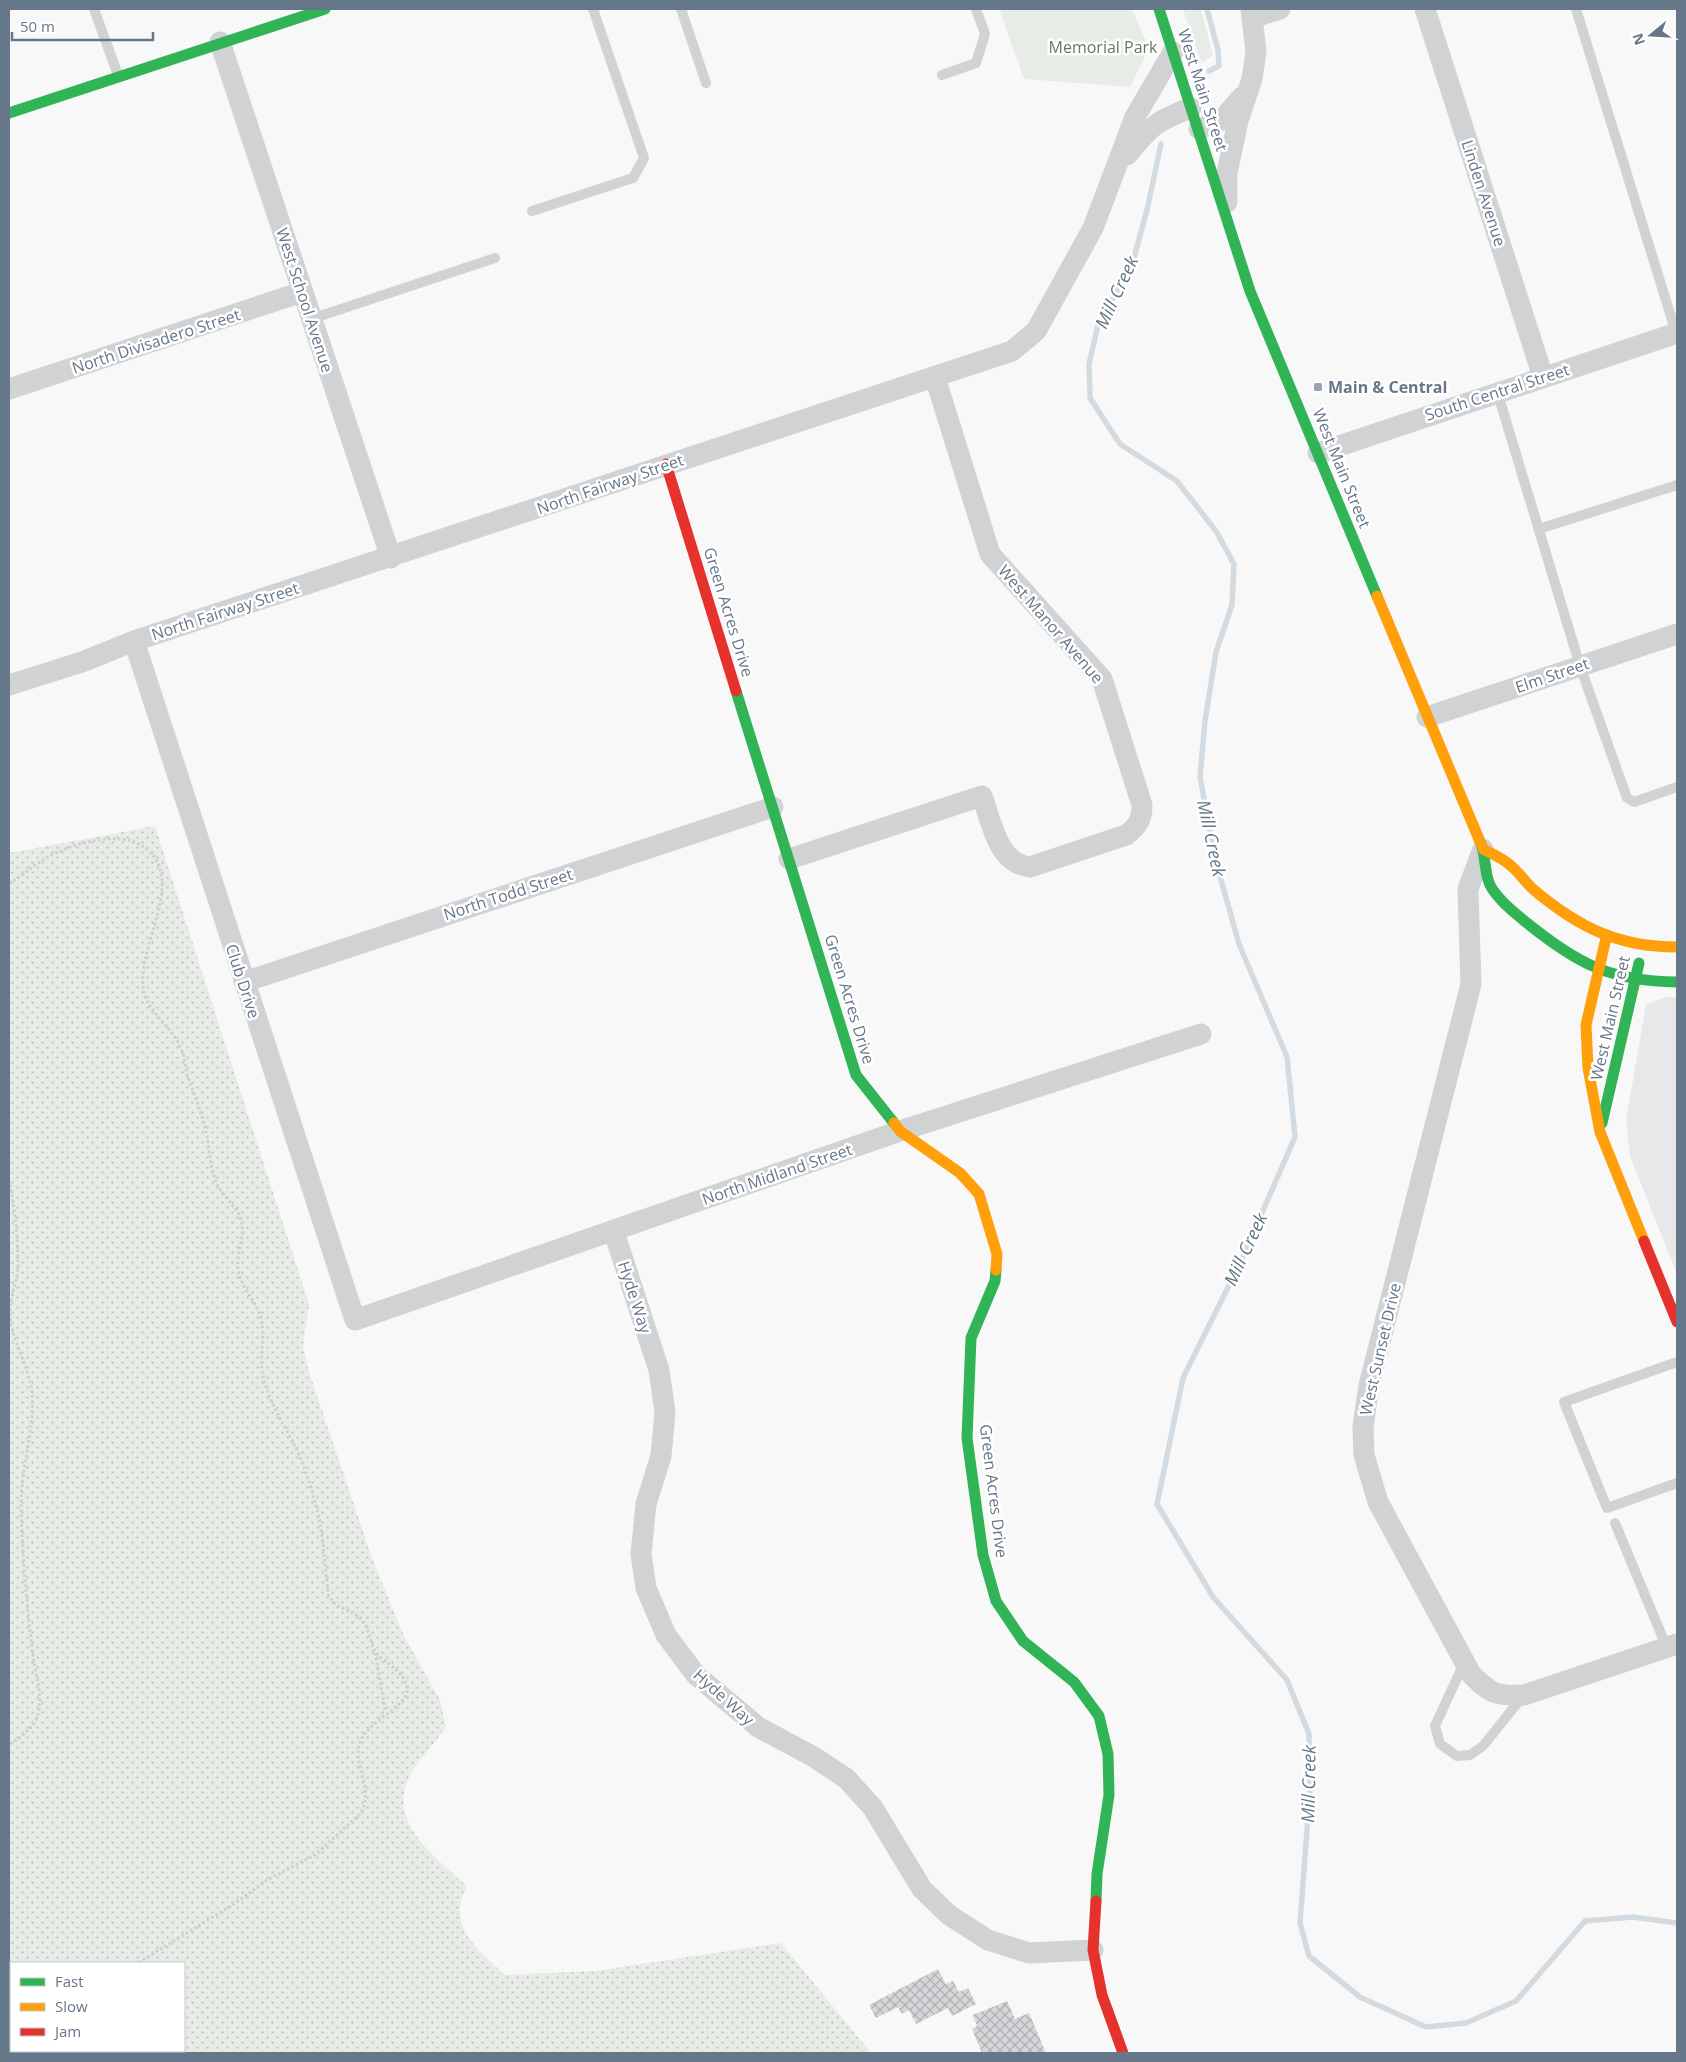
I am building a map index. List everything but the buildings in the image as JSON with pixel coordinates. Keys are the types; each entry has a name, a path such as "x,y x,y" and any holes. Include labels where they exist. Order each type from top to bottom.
{"street":[{"path":"9,113 325,9"},
{"name":"West Main Street","path":"1159,9 1250,291 1482,849 1491,886 1517,915 1549,941 1596,970"},
{"path":"1227,217 1226,173 1238,121 1252,79 1256,52 1252,14 1280,9"},
{"name":"Linden Avenue","path":"1425,9 1543,377"},
{"name":"West School Avenue","path":"220,42 391,558"},
{"name":"North Fairway Street","path":"9,685 82,662 134,641 391,558 666,464 935,377 1012,350 1036,331 1093,228 1135,117 1173,52"},
{"path":"1199,129 1228,115 1239,102 1252,79"},
{"name":"North Fairway Street","path":"1115,171 1153,125 1167,116 1191,108"},
{"name":"North Divisadero Street","path":"9,389 302,292"},
{"name":"South Central Street","path":"1318,453 1497,391 1677,333"},
{"name":"West Manor Avenue","path":"789,859 982,796 1001,849 1010,860 1020,866 1030,867 1126,834 1137,827 1142,817 1142,805 1102,679 990,554 935,377"},
{"name":"Green Acres Drive","path":"666,464 856,1075 900,1131 960,1173 979,1194 997,1254 995,1281 971,1338 968,1438 982,1545 996,1601 1023,1641 1074,1682 1099,1716 1108,1754 1109,1795 1097,1874 1093,1950 1102,1995 1123,2053"},
{"name":"Elm Street","path":"1427,718 1677,634"},
{"name":"Club Drive","path":"134,641 355,1320"},
{"name":"North Todd Street","path":"244,982 772,807"},
{"name":"West Main Street","path":"1482,849 1509,864 1532,888 1558,909 1606,938 1642,947 1600,1132"},
{"name":"West Sunset Drive","path":"1482,849 1468,889 1471,984 1369,1386 1363,1426 1364,1455 1378,1502 1464,1662 1471,1674 1488,1691 1504,1696 1524,1695 1672,1646"},
{"name":"West Main Street","path":"1606,938 1596,970 1586,1025 1588,1068 1600,1132 1677,1322"},
{"path":"1642,947 1677,947"},
{"path":"1596,970 1636,980 1677,982"},
{"name":"North Midland Street","path":"355,1320 614,1232 900,1131 1202,1034"},
{"name":"Hyde Way","path":"614,1232 658,1370 665,1412 661,1456 646,1504 641,1554 646,1588 666,1635 696,1674 758,1727 814,1757 847,1779 874,1808 922,1889 948,1915 988,1940 1028,1953 1093,1950"}],"lane":[{"path":"94,9 119,76"},
{"path":"532,211 632,178 644,158 593,9"},
{"path":"680,9 706,83"},
{"path":"942,75 976,63 985,34 976,9"},
{"path":"1576,9 1677,333"},
{"path":"311,319 495,258"},
{"path":"1497,391 1580,666 1627,798 1634,802 1677,787"},
{"path":"1539,529 1677,486"},
{"path":"1677,1362 1564,1402 1607,1508 1677,1483"},
{"path":"1616,1523 1672,1646"},
{"path":"1464,1662 1436,1726 1440,1744 1457,1756 1470,1755 1483,1746 1524,1695"}],"path":[{"path":"9,883 62,850 101,841 120,839 137,842 149,851 157,861 160,875 161,907 149,942 142,980 145,996 161,1021 178,1040 202,1117 216,1183 222,1194 238,1212 242,1223 238,1267 240,1276 261,1318 263,1330 261,1369 265,1386 295,1444 311,1490 321,1529 329,1596 333,1603 359,1617 364,1623 375,1651 385,1708 378,1720"},
{"path":"9,1180 15,1210 18,1268 11,1301 11,1322 31,1382 32,1394 32,1417 23,1473 21,1504 33,1656 40,1697 38,1716 34,1724 9,1745"},
{"path":"140,1962 231,1906 267,1880 315,1855 359,1815 365,1807 367,1799 359,1759 360,1741 363,1734 378,1720 397,1708 408,1690 404,1678 375,1651"}],"shaded area":[{"path":"1668,997 1677,997 1677,1274 1630,1156 1626,1121 1646,1004"}],"green space":[{"name":"Memorial Park","path":"999,9 1132,9 1149,48 1130,87 1024,79"},
{"path":"1183,9 1201,9 1213,56 1201,63"},
{"path":"155,826 309,1304 303,1346 309,1372 372,1558 404,1636 440,1700 446,1727 411,1773 404,1790 404,1807 417,1837 441,1863 467,1886 461,1901 460,1914 462,1925 468,1936 475,1946 505,1975 595,1971 781,1943 871,2053 9,2053 9,853"}],"waterway":[{"name":"Mill Creek","path":"1207,9 1218,50 1219,66 1209,71"},
{"name":"Mill Creek","path":"1161,144 1147,210 1132,265 1098,325 1089,364 1090,398 1120,444 1177,481 1216,531 1234,564 1232,605 1216,652 1205,721 1200,777 1216,862 1239,944 1287,1057 1295,1137 1242,1259 1183,1378 1157,1504 1213,1597 1287,1680 1309,1734 1310,1791 1300,1923 1309,1956 1360,1997 1426,2027 1466,2023 1516,2001 1585,1921 1633,1917 1677,1923"}],"traffic: fast":[{"path":"9,113 325,9"},
{"path":"1159,9 1250,291 1377,596"},
{"path":"736,691 856,1075 894,1123"},
{"path":"1481,844 1488,880 1497,896 1545,937 1596,968 1632,978 1677,982"},
{"path":"1602,1123 1639,963"},
{"path":"996,1270 995,1281 971,1338 967,1438 983,1555 996,1601 1023,1641 1074,1682 1099,1716 1108,1754 1109,1795 1097,1874 1096,1901"}],"traffic: slow":[{"path":"1377,596 1481,844"},
{"path":"1483,849 1507,863 1550,903 1583,924 1617,939 1656,946 1677,947"},
{"path":"1606,938 1586,1025 1588,1068 1600,1132 1644,1241"},
{"path":"894,1123 900,1131 960,1173 979,1194 997,1254 996,1270"}],"traffic: jam":[{"path":"666,464 736,691"},
{"path":"1644,1241 1677,1322"},
{"path":"1096,1901 1093,1950 1102,1995 1123,2053"}],"place":[{"name":"Main & Central","path":"1318,387"}]}
